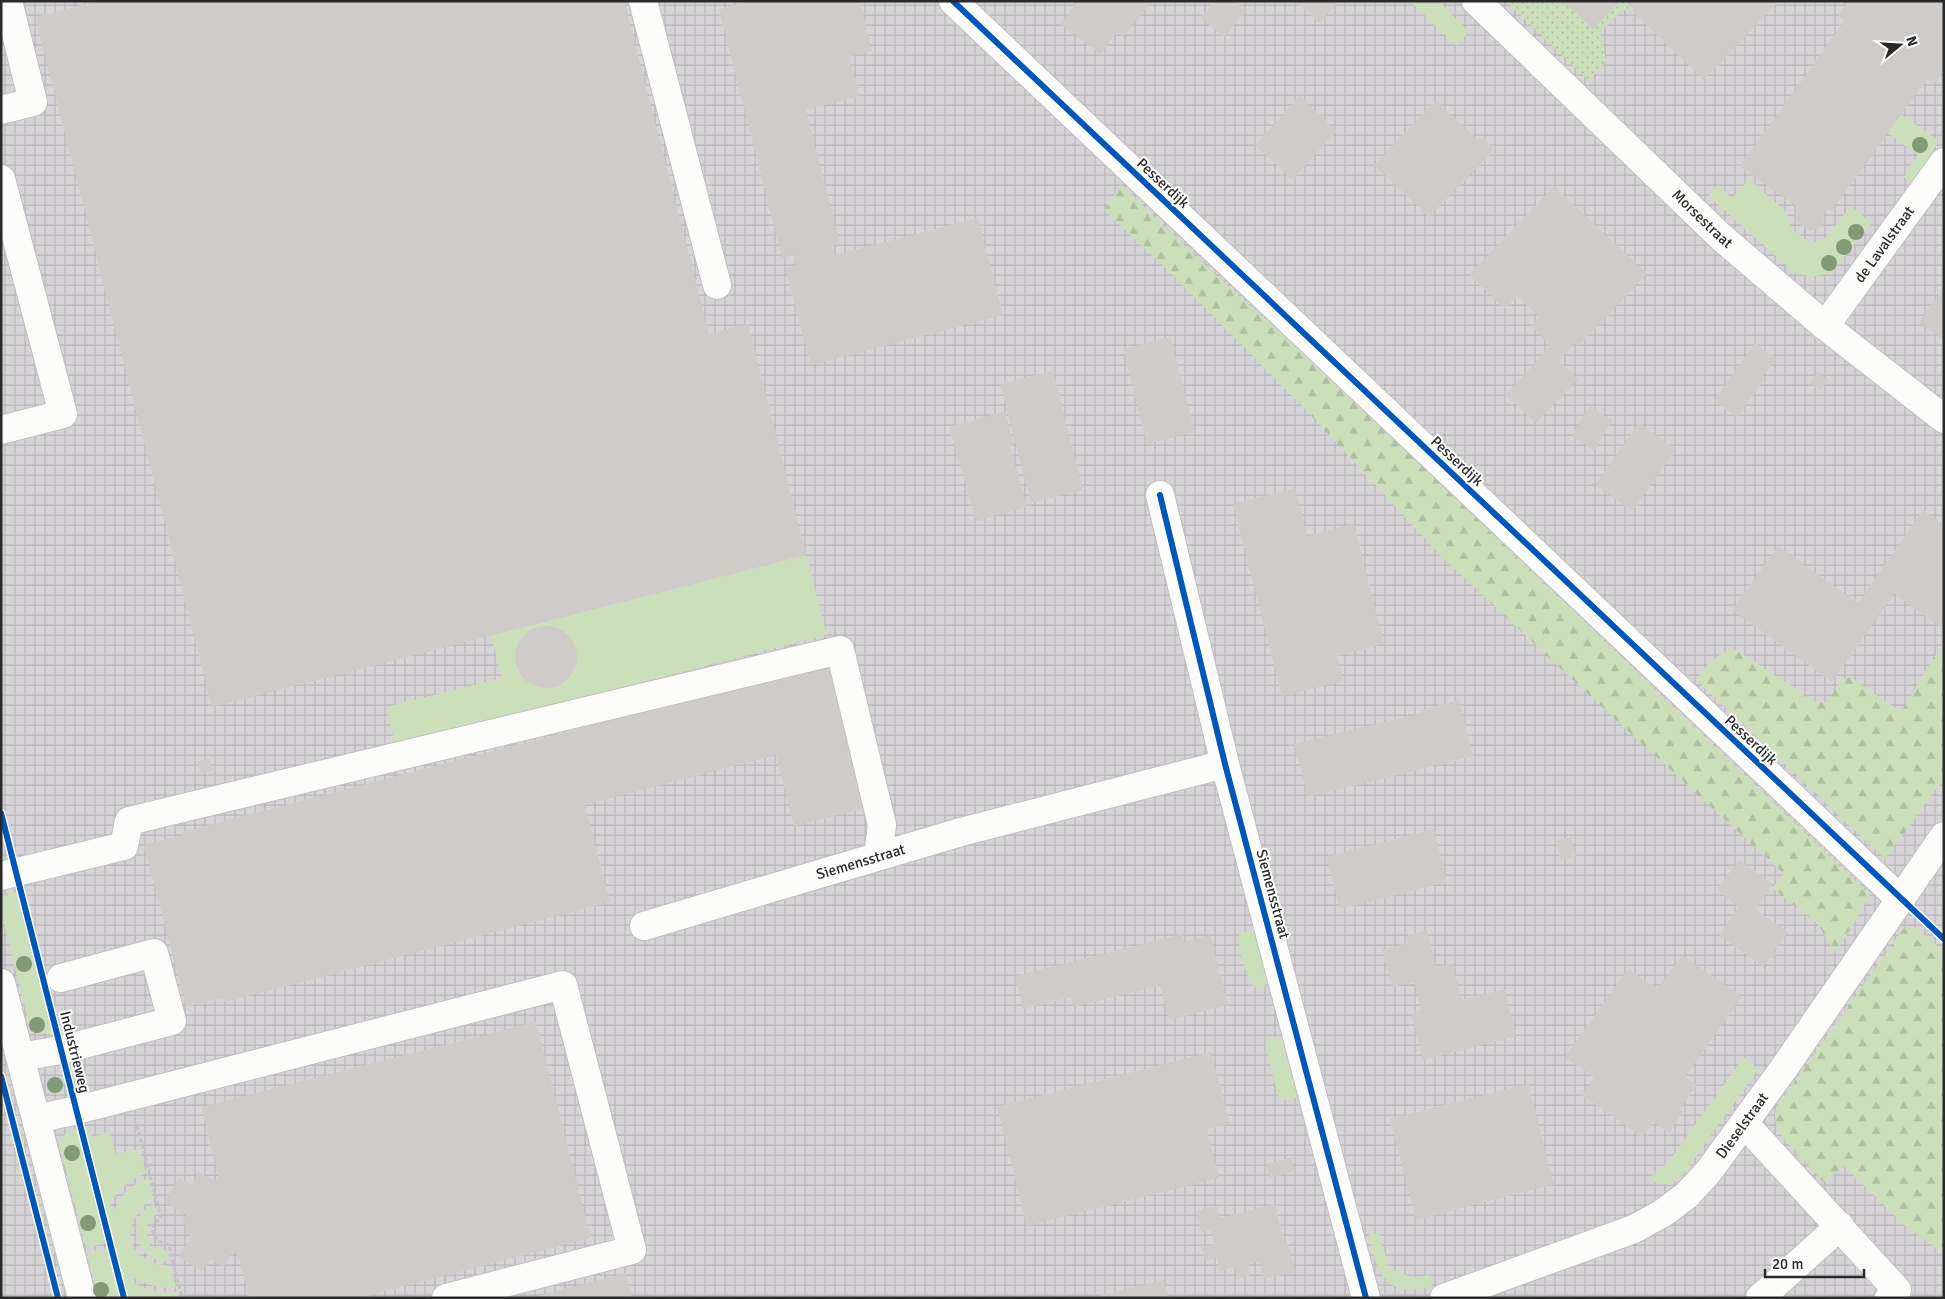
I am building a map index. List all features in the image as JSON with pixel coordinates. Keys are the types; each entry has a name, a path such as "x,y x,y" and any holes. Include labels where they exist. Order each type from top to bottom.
{"street":[{"path":"1,110 33,102 8,1"},
{"path":"643,1 717,285"},
{"name":"Pesserdijk","path":"953,1 1901,900"},
{"name":"Morsestraat","path":"1476,1 1722,237 1825,326 1944,419"},
{"name":"de Lavalstraat","path":"1825,326 1944,162"},
{"path":"1,179 63,414 1,430"},
{"name":"Siemensstraat","path":"1160,495 1225,764 1366,1298"},
{"path":"1,876 124,846 129,821 840,650 882,825 878,856"},
{"name":"Siemensstraat","path":"644,926 961,832 1225,764"},
{"name":"Dieselstraat","path":"1444,1298 1634,1230 1663,1213 1686,1195 1709,1171 1744,1123 1943,839"},
{"path":"20,1056 61,1050 172,1021 154,953 61,978"},
{"path":"1,983 82,1298"},
{"path":"36,1119 563,984 632,1250 446,1298"},
{"path":"1744,1123 1897,1290 1889,1298"},
{"path":"1760,1298 1840,1226"}],"path":[{"path":"130,1096 161,1217 153,1225 153,1232 158,1241 169,1245 182,1298"}],"shaded area":[{"path":"1,1 1944,1 1944,1298 1,1298"}],"green space":[{"path":"1410,1 1438,1 1469,32 1456,46"},
{"path":"1506,1 1563,1 1593,29 1620,1 1625,1 1634,10 1623,10 1600,32 1606,61 1589,81"},
{"path":"1901,114 1939,141 1914,179 1909,180 1904,177 1918,155 1888,133"},
{"path":"1749,179 1786,212 1791,229 1811,243 1825,238 1851,206 1872,223 1832,272 1814,276 1796,274 1708,196 1717,185 1732,198"},
{"path":"1121,185 1210,270 1310,359 1870,895 1847,935 1834,953 1819,925 1772,888 1784,874 1442,557 1309,413 1178,280 1104,210"},
{"path":"806,555 827,635 395,745 386,707 502,678 491,635"},
{"path":"1944,645 1944,778 1885,859 1696,680 1712,661 1734,649 1818,703 1827,702 1841,680 1849,676 1898,710 1904,708 1933,658"},
{"path":"16,892 53,1036 30,1028 1,912 1,896"},
{"path":"1916,927 1944,952 1944,964 1904,928"},
{"path":"1904,928 1944,964 1944,1254 1902,1223 1844,1166 1824,1183 1780,1134 1775,1121 1776,1108"},
{"path":"1249,930 1256,935 1268,979 1264,987 1260,988 1253,986 1240,952 1240,934"},
{"path":"1276,1037 1284,1043 1297,1091 1296,1097 1289,1101 1281,1099 1278,1095 1265,1045 1268,1039"},
{"path":"1744,1057 1757,1068 1755,1074 1685,1172 1671,1185 1649,1181 1649,1178 1669,1161"},
{"path":"89,1127 92,1137 109,1132 116,1155 139,1149 146,1173 125,1186 116,1195 110,1206 112,1213 130,1188 148,1179 153,1198 145,1204 134,1220 131,1228 133,1246 147,1260 170,1266 176,1287 151,1285 128,1275 129,1280 152,1290 178,1292 179,1298 129,1298 86,1128"},
{"path":"77,1129 105,1243 86,1248 59,1144 66,1133"},
{"path":"154,1204 157,1214 148,1224 147,1237 151,1246 167,1250 169,1261 157,1260 148,1255 141,1248 137,1238 136,1228 138,1219 144,1210"},
{"path":"1379,1232 1389,1268 1413,1278 1429,1275 1432,1286 1403,1289 1393,1286 1386,1280 1376,1262 1369,1235"},
{"path":"107,1248 120,1298 99,1298 87,1253"}],"building":[{"path":"98,1 624,1 709,334 748,324 806,555 212,707 35,17"},
{"path":"750,1 860,1 872,51 849,57 860,96 806,110 840,244 832,246 835,255 978,218 1003,315 811,365 785,268 796,265 793,255 782,258 719,9"},
{"path":"1078,1 1153,1 1123,37 1117,32 1100,54 1060,24"},
{"path":"1215,1 1235,1 1246,11 1224,37 1201,18"},
{"path":"1295,1 1340,1 1319,23"},
{"path":"1563,1 1620,1 1593,29"},
{"path":"1625,1 1779,1 1704,80 1632,11 1634,10"},
{"path":"1848,1 1944,1 1944,71 1934,84 1927,79 1832,210 1827,210 1823,217 1824,222 1819,229 1810,231 1797,221 1795,212 1798,208 1740,166 1845,20 1838,15"},
{"path":"1300,96 1337,131 1292,180 1255,145"},
{"path":"1436,101 1477,139 1484,138 1492,146 1491,154 1429,217 1374,165 1421,116 1421,113 1423,115"},
{"path":"1554,186 1647,274 1578,346 1575,343 1559,361 1578,379 1536,423 1505,395 1551,346 1531,326 1539,317 1517,296 1505,309 1469,275"},
{"path":"1944,287 1944,340 1919,322"},
{"path":"1170,337 1195,432 1147,444 1123,349"},
{"path":"1755,343 1776,359 1762,377 1764,379 1737,417 1714,401"},
{"path":"1053,371 1083,490 1031,503 1000,384"},
{"path":"1818,372 1828,380 1821,390 1810,383"},
{"path":"1590,406 1613,421 1594,450 1571,436"},
{"path":"1005,411 1014,445 1010,446 1027,507 976,521 949,427"},
{"path":"1639,423 1676,449 1633,511 1595,485"},
{"path":"1295,488 1307,536 1354,524 1384,644 1337,656 1343,681 1282,696 1233,504"},
{"path":"1923,510 1944,525 1944,629 1894,594 1832,682 1732,610 1778,546 1858,603"},
{"path":"546,626 563,631 568,635 572,640 577,657 572,674 568,679 563,683 546,688 529,683 524,679 520,674 515,657 520,640 524,635 529,631"},
{"path":"828,664 866,808 794,826 776,755 585,805 610,902 225,1002 223,998 186,1007 144,845 182,835 182,832"},
{"path":"1459,700 1473,756 1435,766 1426,733 1434,766 1308,797 1294,744 1421,713 1420,710"},
{"path":"210,759 213,771 201,774 198,761"},
{"path":"1434,829 1447,882 1340,909 1326,857"},
{"path":"1571,837 1576,856 1561,861 1556,841"},
{"path":"1739,860 1773,884 1755,909 1788,932 1774,952 1777,953 1773,959 1771,957 1763,967 1719,935 1739,907 1717,890"},
{"path":"1427,930 1436,967 1452,963 1462,1000 1505,989 1516,1036 1423,1060 1411,1013 1421,1010 1414,982 1392,987 1382,950 1408,943 1406,936"},
{"path":"1182,934 1184,942 1210,935 1228,1005 1169,1020 1160,985 1074,1007 1071,997 1023,1009 1015,976"},
{"path":"1682,955 1742,997 1685,1077 1697,1085 1680,1109 1683,1112 1669,1133 1653,1122 1642,1137 1582,1095 1594,1077 1565,1057 1628,969 1657,989"},
{"path":"536,1022 591,1238 358,1298 249,1298 237,1252 232,1253 224,1267 210,1259 202,1271 179,1257 191,1236 187,1233 183,1219 186,1215 164,1202 179,1178 192,1185 199,1172 213,1180 219,1179 201,1107"},
{"path":"1211,1052 1230,1124 1207,1129 1219,1178 1027,1226 997,1107"},
{"path":"1528,1084 1554,1184 1416,1220 1390,1119"},
{"path":"1291,1157 1295,1171 1270,1178 1266,1164"},
{"path":"1275,1204 1284,1241 1287,1241 1295,1272 1264,1279 1259,1261 1248,1264 1250,1275 1237,1279 1234,1267 1220,1271 1217,1258 1205,1261 1202,1247 1214,1244 1210,1230 1201,1232 1196,1211 1217,1206 1220,1218"},
{"path":"626,1273 632,1298 533,1297"},
{"path":"1164,1280 1168,1298 1094,1298 1094,1297"}],"cycle path":[{"path":"953,1 1944,939"},
{"path":"1160,495 1225,764 1366,1298"},
{"name":"Industrieweg","path":"1,813 124,1298"},
{"path":"1,1076 58,1298"}]}
